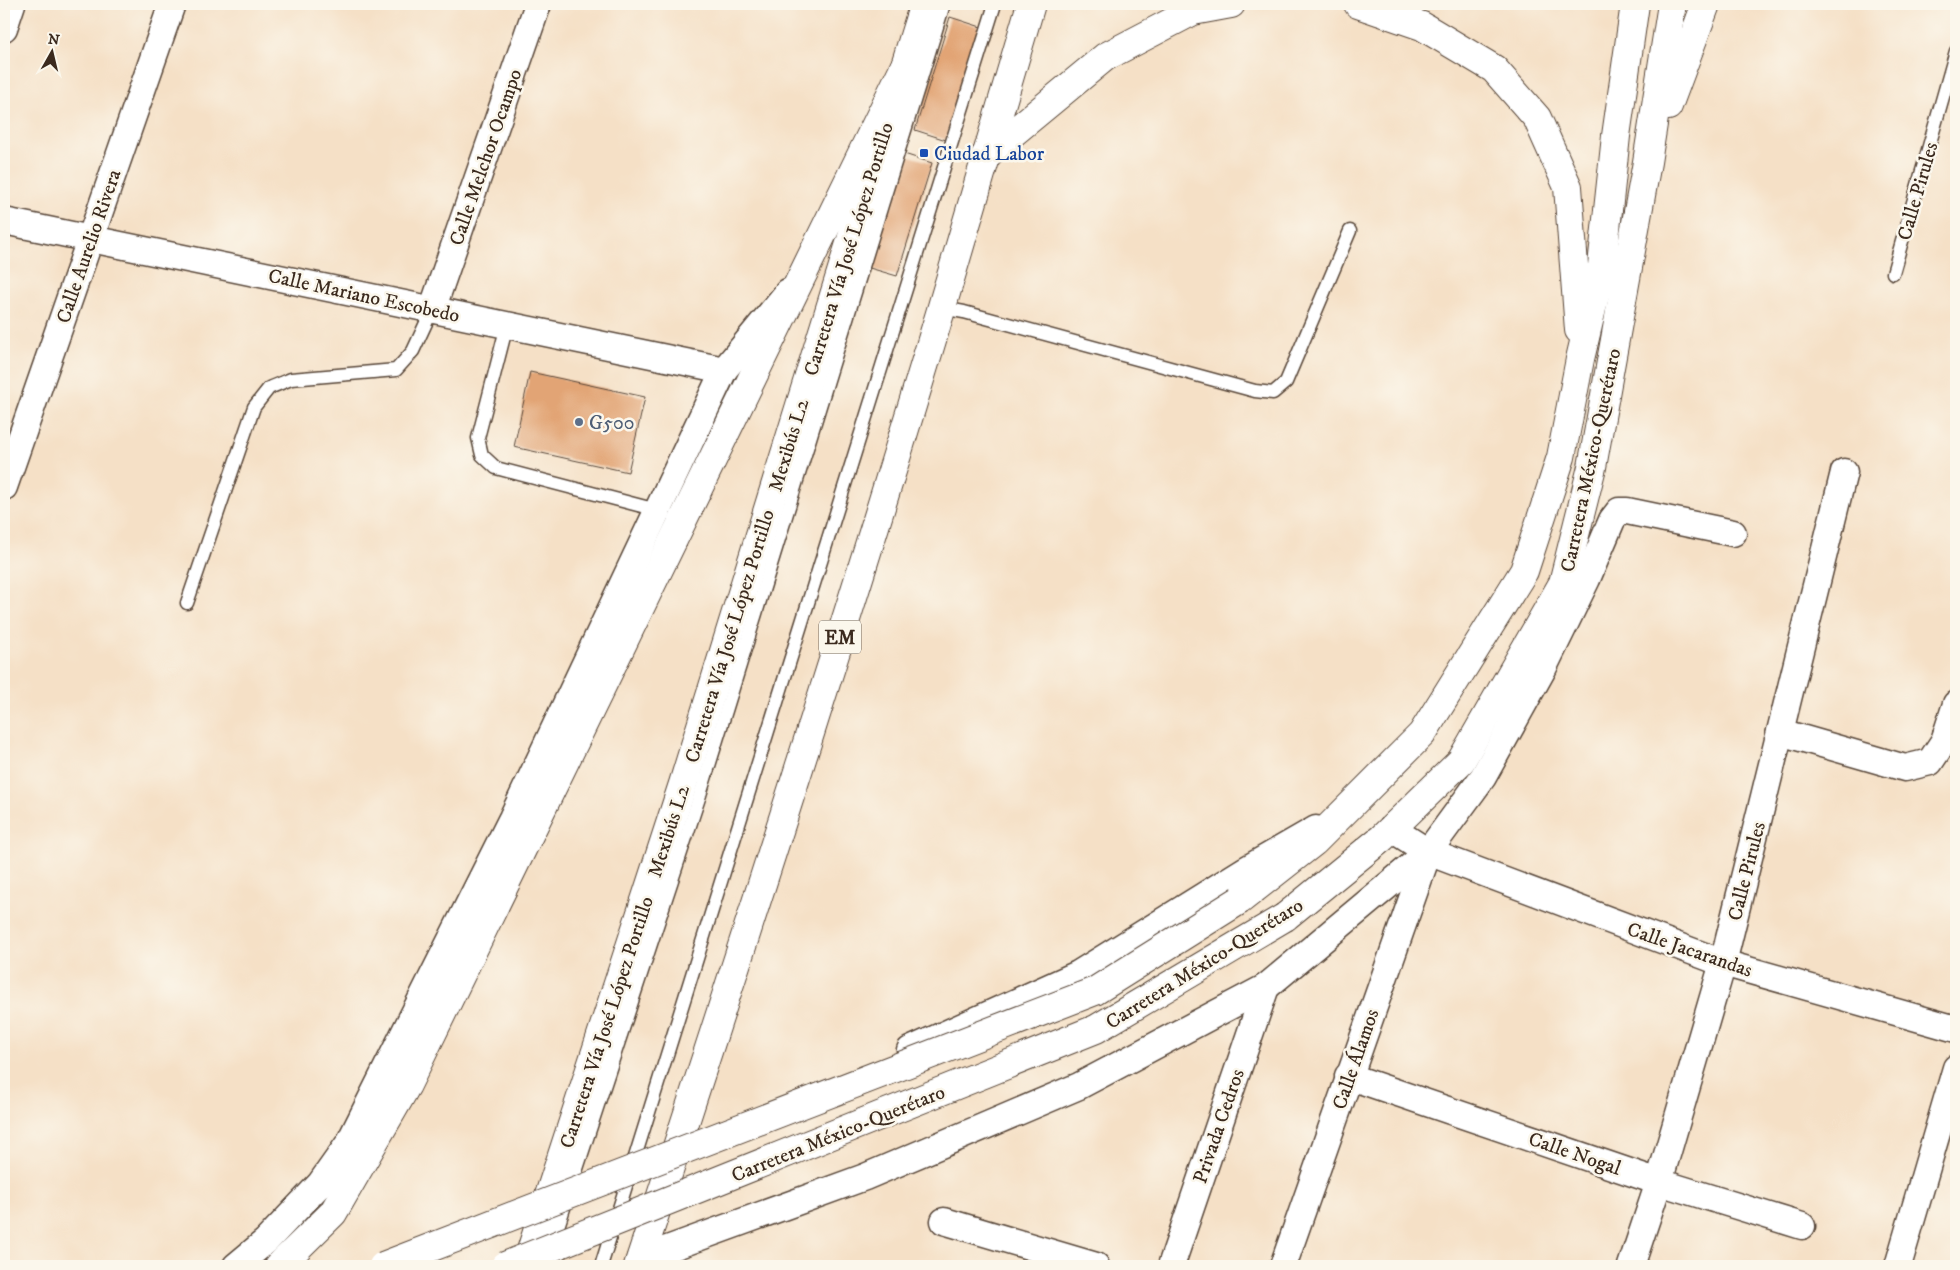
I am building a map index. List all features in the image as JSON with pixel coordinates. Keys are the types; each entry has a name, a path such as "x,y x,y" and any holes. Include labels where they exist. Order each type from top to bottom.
{"main road":[{"name":"Carretera Vía José López Portillo","path":"526,1266 680,794 924,4"},
{"name":"EM","path":"639,1263 785,816 942,308 1031,4"},
{"path":"985,156 1105,57 1194,11 1231,4"},
{"path":"1358,4 1422,26 1494,69 1537,118 1568,187 1580,359"},
{"path":"1580,359 1602,266 1616,136 1635,4"},
{"name":"Carretera México-Querétaro","path":"505,1266 1096,1029 1285,917 1392,829 1461,761 1563,583 1592,467 1647,162 1672,4"},
{"path":"1647,162 1706,4"},
{"path":"279,1266 333,1213 407,1085 906,61"},
{"name":"Carretera México-Querétaro","path":"382,1266 1095,991 1240,900 1314,842 1422,734 1524,571 1560,457 1580,359"}],"street":[{"path":"4,28 12,4"},
{"name":"Calle Aurelio Rivera","path":"4,487 172,4"},
{"name":"Calle Melchor Ocampo","path":"432,310 538,4"},
{"name":"Calle Mariano Escobedo","path":"4,221 724,370"},
{"path":"236,1266 266,1241 320,1184 349,1143 512,818 724,370 800,278"},
{"name":"Calle Pirules","path":"1632,1266 1659,1182 1723,963 1844,472"},
{"path":"639,1263 865,1176 1078,1086 1266,987 1428,852 1483,776 1538,678 1587,579 1612,520 1619,511 1627,511 1733,533"},
{"path":"1780,732 1905,768 1930,762 1944,741 1956,704"},
{"path":"680,1136 706,1133 795,1102 1078,974 1245,870 1341,816"},
{"name":"Calle Jacarandas","path":"1392,829 1428,852 1723,963 1956,1029"},
{"name":"Calle Álamos","path":"1283,1266 1428,852"},
{"name":"Privada Cedros","path":"1171,1266 1266,987"},
{"path":"1906,1264 1956,1068"},
{"name":"Calle Nogal","path":"1348,1076 1659,1182 1802,1226"},
{"path":"944,1222 1096,1266"}],"lane":[{"name":"Mexibús L2","path":"545,1266 700,795 944,4"},
{"path":"601,1266 995,4"},
{"name":"Calle Pirules","path":"1894,273 1956,51"},
{"path":"942,308 964,312 1255,392 1273,393 1286,382 1350,231"},
{"path":"187,602 254,407 269,388 290,379 396,370 413,351 432,310"},
{"path":"508,325 478,438 482,455 496,468 657,510"}],"building":[{"path":"950,17 981,27 946,140 915,130"},
{"path":"901,153 932,163 897,276 866,267"},
{"name":"G500","path":"530,372 645,397 628,472 514,447"}],"place":[{"name":"Ciudad Labor","path":"924,153"},
{"name":"G500","path":"579,422"}]}
